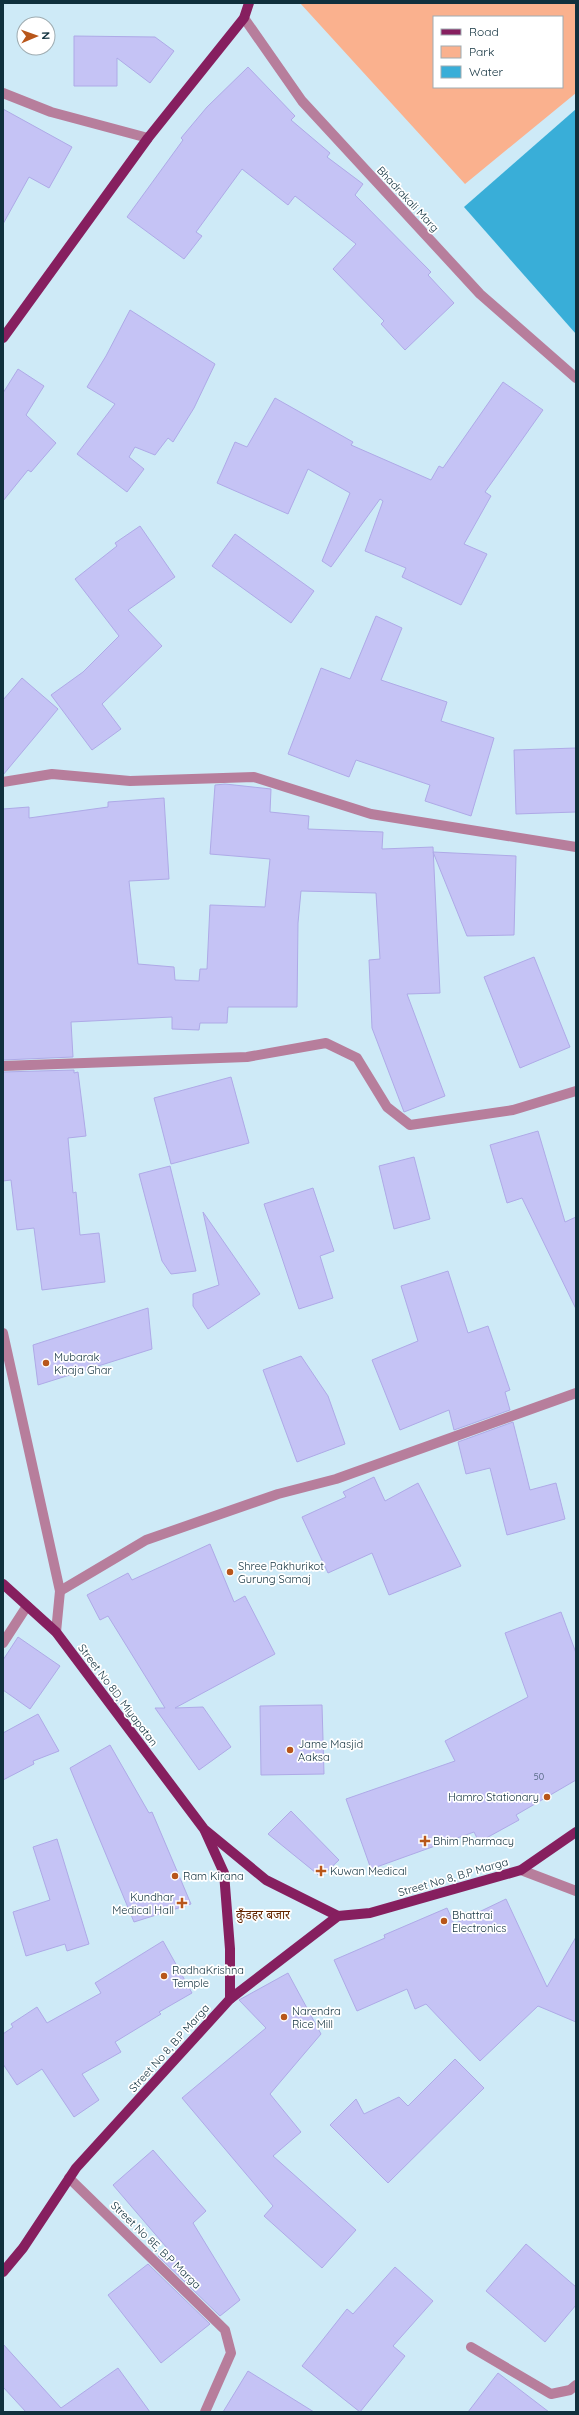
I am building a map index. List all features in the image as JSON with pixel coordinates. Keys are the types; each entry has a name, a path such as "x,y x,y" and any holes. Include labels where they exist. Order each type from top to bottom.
{"main road":[{"path":"3,338 148,138 244,18 249,3"},
{"name":"Street No 8D, Miyapatan","path":"3,1584 56,1632 204,1829 224,1873 230,1949 230,1999"},
{"name":"Street No 8D, Miyapatan","path":"204,1829 266,1880 338,1916"},
{"name":"Street No 8, B.P Marga","path":"3,2272 23,2248 69,2178 230,1999 338,1916 370,1913 521,1870 576,1832"}],"street":[{"name":"Bhadrakali Marg","path":"244,18 302,101 464,277 480,294 576,378"},
{"path":"3,93 51,112 148,138"},
{"path":"3,782 52,774 130,781 254,777 372,814 576,847"},
{"path":"3,1066 247,1057 326,1043 358,1058 386,1107 410,1125 513,1110 576,1091"},
{"path":"3,1333 60,1591 56,1632"},
{"path":"60,1591 146,1540 278,1494 336,1479 576,1393"},
{"path":"3,1642 27,1606"},
{"path":"521,1870 576,1890"},
{"name":"Street No 8E, B.P Marga","path":"69,2178 225,2330 231,2353 205,2412"},
{"path":"471,2347 551,2394 570,2390 576,2385"}],"green space":[{"path":"300,3 576,3 576,93 465,184"}],"water":[{"path":"576,109 576,334 464,207"}],"building":[{"path":"74,36 155,37 174,51 150,83 117,58 117,86 74,86"},
{"path":"248,67 295,116 291,120 330,153 327,157 363,184 355,195 431,272 428,275 454,303 405,350 381,324 384,321 333,269 356,244 295,196 288,205 242,169 196,232 202,236 184,259 127,217 183,140 181,138 207,107"},
{"path":"3,109 72,147 49,188 29,177 3,224"},
{"path":"130,310 215,364 194,408 173,442 168,438 155,455 135,447 129,457 144,469 127,492 77,454 115,404 87,387 106,356"},
{"path":"18,369 44,386 26,415 56,443 31,472 28,470 3,501 3,393"},
{"path":"503,382 543,410 485,492 491,496 464,544 487,554 461,605 402,577 406,568 365,551 383,501 380,499 331,567 322,561 350,493 308,469 288,514 217,483 235,442 247,447 275,398 353,442 351,445 431,480 439,466 443,468"},
{"path":"140,526 175,577 128,610 162,646 102,704 121,729 92,750 51,695 83,672 119,636 75,579 117,546 115,543"},
{"path":"235,534 314,591 291,623 212,566"},
{"path":"376,616 402,628 381,680 447,702 441,721 494,738 471,816 425,801 430,785 356,760 349,777 288,754 321,668 350,679"},
{"path":"22,678 58,709 3,775 3,700"},
{"path":"576,748 576,812 516,814 514,750"},
{"path":"225,784 271,789 270,812 309,816 308,829 383,832 382,849 433,847 440,993 407,994 445,1096 404,1112 372,1028 369,960 380,959 376,893 301,891 298,923 297,1007 228,1007 227,1023 200,1023 199,1030 172,1029 172,1017 71,1022 73,1057 3,1060 3,809 29,807 29,818 108,807 108,802 164,798 169,879 129,881 138,964 174,967 175,980 199,981 200,969 207,969 210,905 265,907 270,859 210,854 215,785"},
{"path":"433,852 516,856 514,935 467,936"},
{"path":"534,957 570,1047 520,1068 484,977"},
{"path":"74,1070 74,1073 78,1072 86,1136 68,1138 73,1193 76,1192 80,1235 99,1233 105,1282 42,1290 34,1228 17,1230 11,1180 3,1181 3,1072"},
{"path":"231,1077 249,1143 171,1164 154,1098"},
{"path":"538,1131 565,1222 576,1217 576,1309 522,1198 507,1203 490,1145"},
{"path":"414,1157 430,1219 394,1229 379,1166"},
{"path":"170,1166 196,1271 171,1274 162,1261 139,1174"},
{"path":"313,1188 334,1251 320,1256 333,1298 299,1309 264,1204"},
{"path":"203,1212 260,1294 208,1329 193,1306 193,1294 219,1285"},
{"path":"448,1271 468,1333 488,1326 510,1390 505,1392 510,1410 454,1430 449,1410 400,1430 372,1360 418,1341 401,1286"},
{"path":"148,1308 152,1349 38,1385 33,1345"},
{"path":"301,1356 328,1396 345,1444 297,1462 263,1370"},
{"path":"513,1422 530,1490 556,1483 565,1519 507,1535 490,1468 466,1474 458,1442"},
{"path":"374,1477 385,1501 418,1483 461,1566 389,1595 372,1553 328,1573 302,1517 346,1497 343,1492"},
{"path":"210,1544 234,1602 245,1596 275,1654 175,1708 203,1707 231,1747 199,1770 155,1708 165,1708 108,1616 100,1620 87,1595 128,1573 132,1580"},
{"path":"561,1612 576,1653 576,1780 516,1815 519,1820 479,1842 474,1832 371,1869 346,1799 455,1761 445,1741 528,1697 505,1633"},
{"path":"18,1637 60,1666 30,1709 3,1690 3,1660"},
{"path":"322,1705 324,1774 261,1775 260,1706"},
{"path":"38,1714 59,1751 33,1761 34,1764 3,1780 3,1733"},
{"path":"110,1745 149,1813 152,1812 191,1904 134,1922 70,1768"},
{"path":"291,1811 339,1860 321,1877 268,1834"},
{"path":"57,1839 89,1944 67,1951 65,1944 26,1956 13,1912 50,1900 33,1847"},
{"path":"506,1899 547,1987 576,1937 576,2022 538,2006 480,2061 426,2004 415,2009 407,1989 357,2011 334,1960 385,1938 384,1935 447,1908 454,1924"},
{"path":"163,1941 192,1993 159,2012 161,2014 115,2042 121,2052 82,2074 99,2100 74,2117 42,2069 17,2085 3,2064 3,2034 13,2027 11,2024 37,2007 47,2023 101,1993 95,1983"},
{"path":"288,1973 321,2034 270,2094 301,2132 273,2156 356,2230 322,2268 264,2216 273,2206 182,2098 266,2028 239,2000"},
{"path":"455,2059 484,2088 388,2183 330,2125 356,2099 364,2114 399,2097 408,2106"},
{"path":"153,2150 206,2211 193,2223 240,2300 220,2316 158,2256 167,2248 113,2185"},
{"path":"526,2244 576,2287 576,2305 545,2342 486,2291"},
{"path":"148,2264 210,2324 161,2363 108,2295"},
{"path":"395,2267 433,2301 393,2346 405,2356 360,2412 302,2366 347,2309 353,2314"},
{"path":"3,2344 61,2408 118,2368 150,2412 26,2412 3,2387"},
{"path":"248,2371 314,2412 223,2412"},
{"path":"498,2373 549,2412 468,2412"}],"place":[{"name":"Mubarak Khaja Ghar","path":"46,1363"},
{"name":"Shree Pakhurikot Gurung Samaj","path":"230,1572"},
{"name":"Jame Masjid Aaksa","path":"290,1750"},
{"name":"Hamro Stationary","path":"547,1797"},
{"name":"Bhim Pharmacy","path":"425,1841"},
{"name":"Kuwan Medical","path":"321,1871"},
{"name":"Ram Kirana","path":"175,1876"},
{"name":"Kundhar Medical Hall","path":"182,1903"},
{"name":"Bhattrai Electronics","path":"444,1921"},
{"name":"RadhaKrishna Temple","path":"164,1976"},
{"name":"Narendra Rice Mill","path":"284,2017"}],"district":[{"name":"कुँडहर बजार","path":"263,1915"}]}
